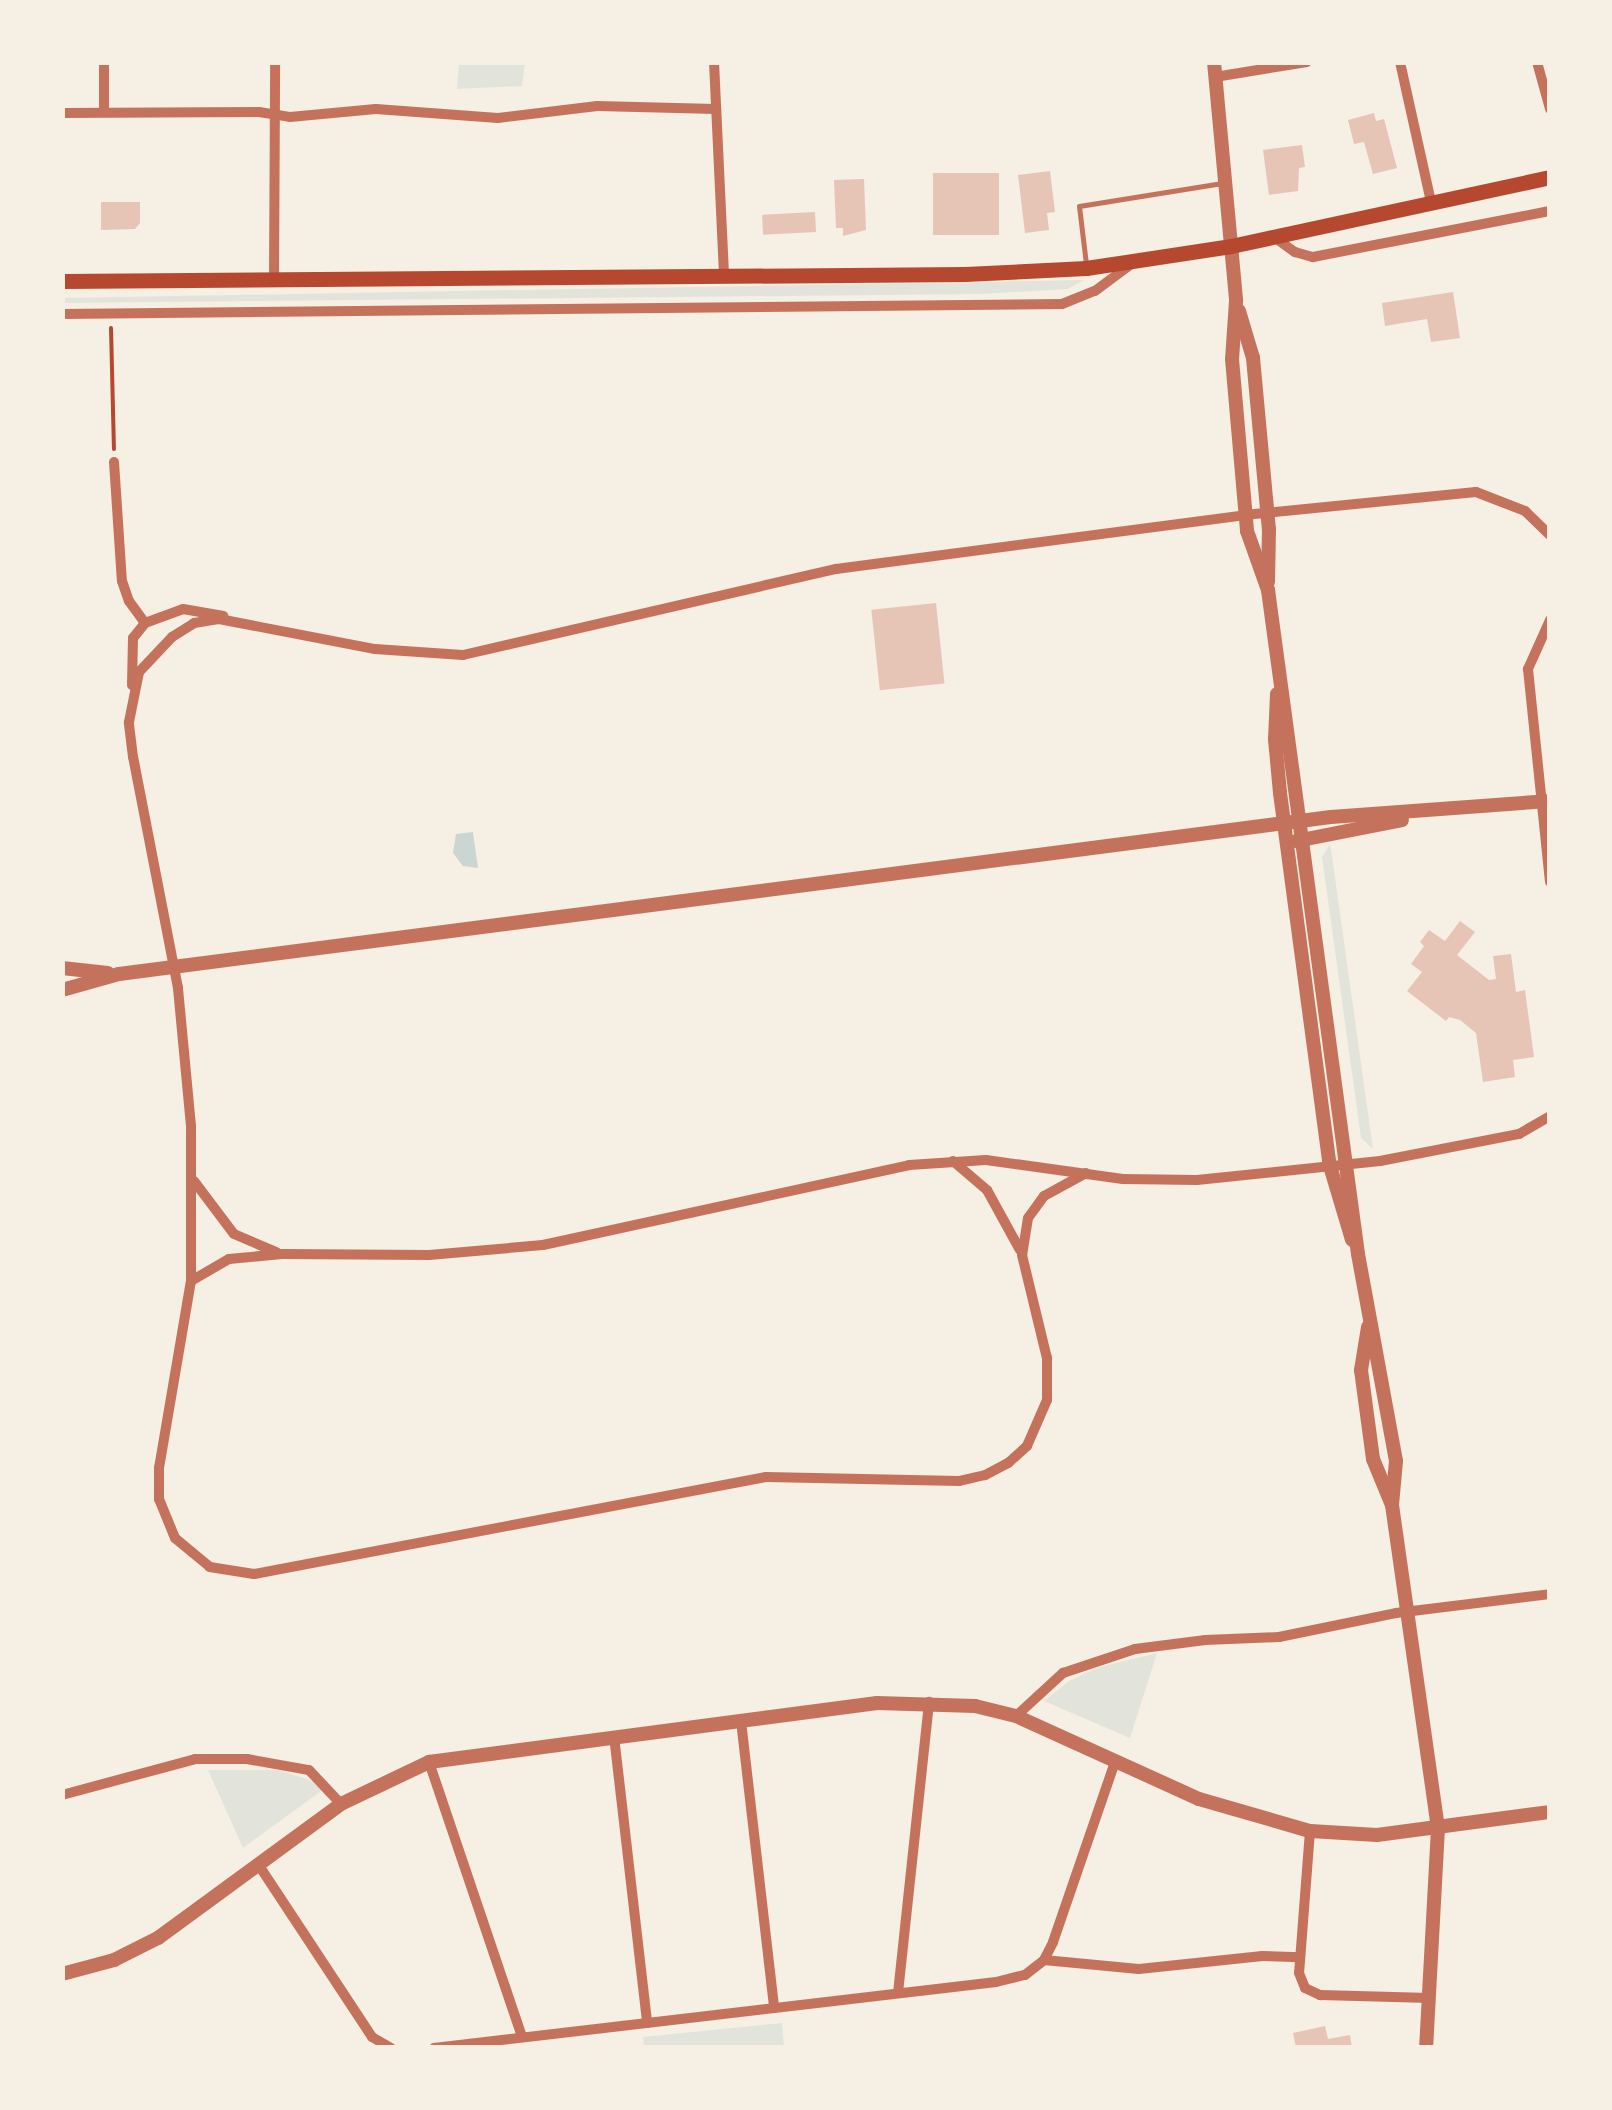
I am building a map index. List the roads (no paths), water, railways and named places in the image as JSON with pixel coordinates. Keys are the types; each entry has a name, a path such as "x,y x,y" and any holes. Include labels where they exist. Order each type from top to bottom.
{"main road":[{"path":"62,281 965,274 1086,268 1231,246 1550,177"}],"street":[{"path":"104,62 104,112"},
{"path":"274,279 276,62"},
{"path":"714,62 724,274"},
{"path":"1307,62 1215,70 1236,301 1232,358 1280,684 1275,739 1292,822 1301,839 1358,1254 1369,1321 1383,1372 1396,1462 1392,1506 1438,1828 1426,2048"},
{"path":"1400,62 1432,202"},
{"path":"1538,62 1550,110"},
{"path":"62,112 275,115 376,109 498,118 597,106 716,109"},
{"path":"1274,237 1295,252 1313,257 1550,211"},
{"path":"62,314 1062,304 1095,290 1135,262"},
{"path":"1236,301 1252,358 1257,513 1268,590"},
{"path":"114,462 122,580 129,601 145,623"},
{"path":"952,1160 994,1200 1022,1255 1049,1372 1048,1400 1026,1446 1008,1463 985,1475 959,1481 798,1476 733,1482 254,1574 224,1572 190,1554 168,1526 159,1499 159,1468 191,1282 193,1180 186,1054 174,966 133,756 132,647 145,623 183,608 375,650 463,654 836,569 1257,513 1476,492 1516,506 1550,534"},
{"path":"132,690 154,652 194,623 219,619 253,623"},
{"path":"1550,620 1528,669 1545,801 1550,882"},
{"path":"62,990 119,974 174,966 1292,822 1545,801"},
{"path":"1288,850 1301,839 1447,811"},
{"path":"1292,822 1288,850 1330,1166 1342,1217 1358,1254"},
{"path":"62,968 119,974"},
{"path":"191,1282 230,1259 282,1254 430,1255 542,1245 909,1165 952,1160 1021,1162 1158,1181 1348,1164 1520,1134 1550,1116"},
{"path":"1022,1255 1024,1230 1036,1204 1086,1174"},
{"path":"193,1180 234,1234 256,1247 282,1254"},
{"path":"1369,1321 1361,1370 1373,1458 1392,1506"},
{"path":"1016,1716 1050,1682 1101,1658 1166,1644 1279,1637 1406,1612 1550,1594"},
{"path":"898,1994 928,1702"},
{"path":"62,1974 114,1960 158,1938 341,1804 429,1762 742,1721 928,1702 974,1706 1016,1716 1241,1814 1310,1830 1377,1835 1550,1812"},
{"path":"742,1721 774,2008"},
{"path":"614,1736 646,2022"},
{"path":"62,1795 196,1760 248,1758 309,1770 341,1804"},
{"path":"429,1762 522,2037"},
{"path":"434,2048 996,1982 1025,1975 1044,1960 1116,1762"},
{"path":"1310,1830 1300,1981 1311,1992 1430,1998"},
{"path":"258,1864 358,2018 372,2037 391,2048"},
{"path":"1044,1960 1140,1969 1262,1956 1300,1957"}],"lane":[{"path":"1086,268 1079,206 1225,182"}]}
